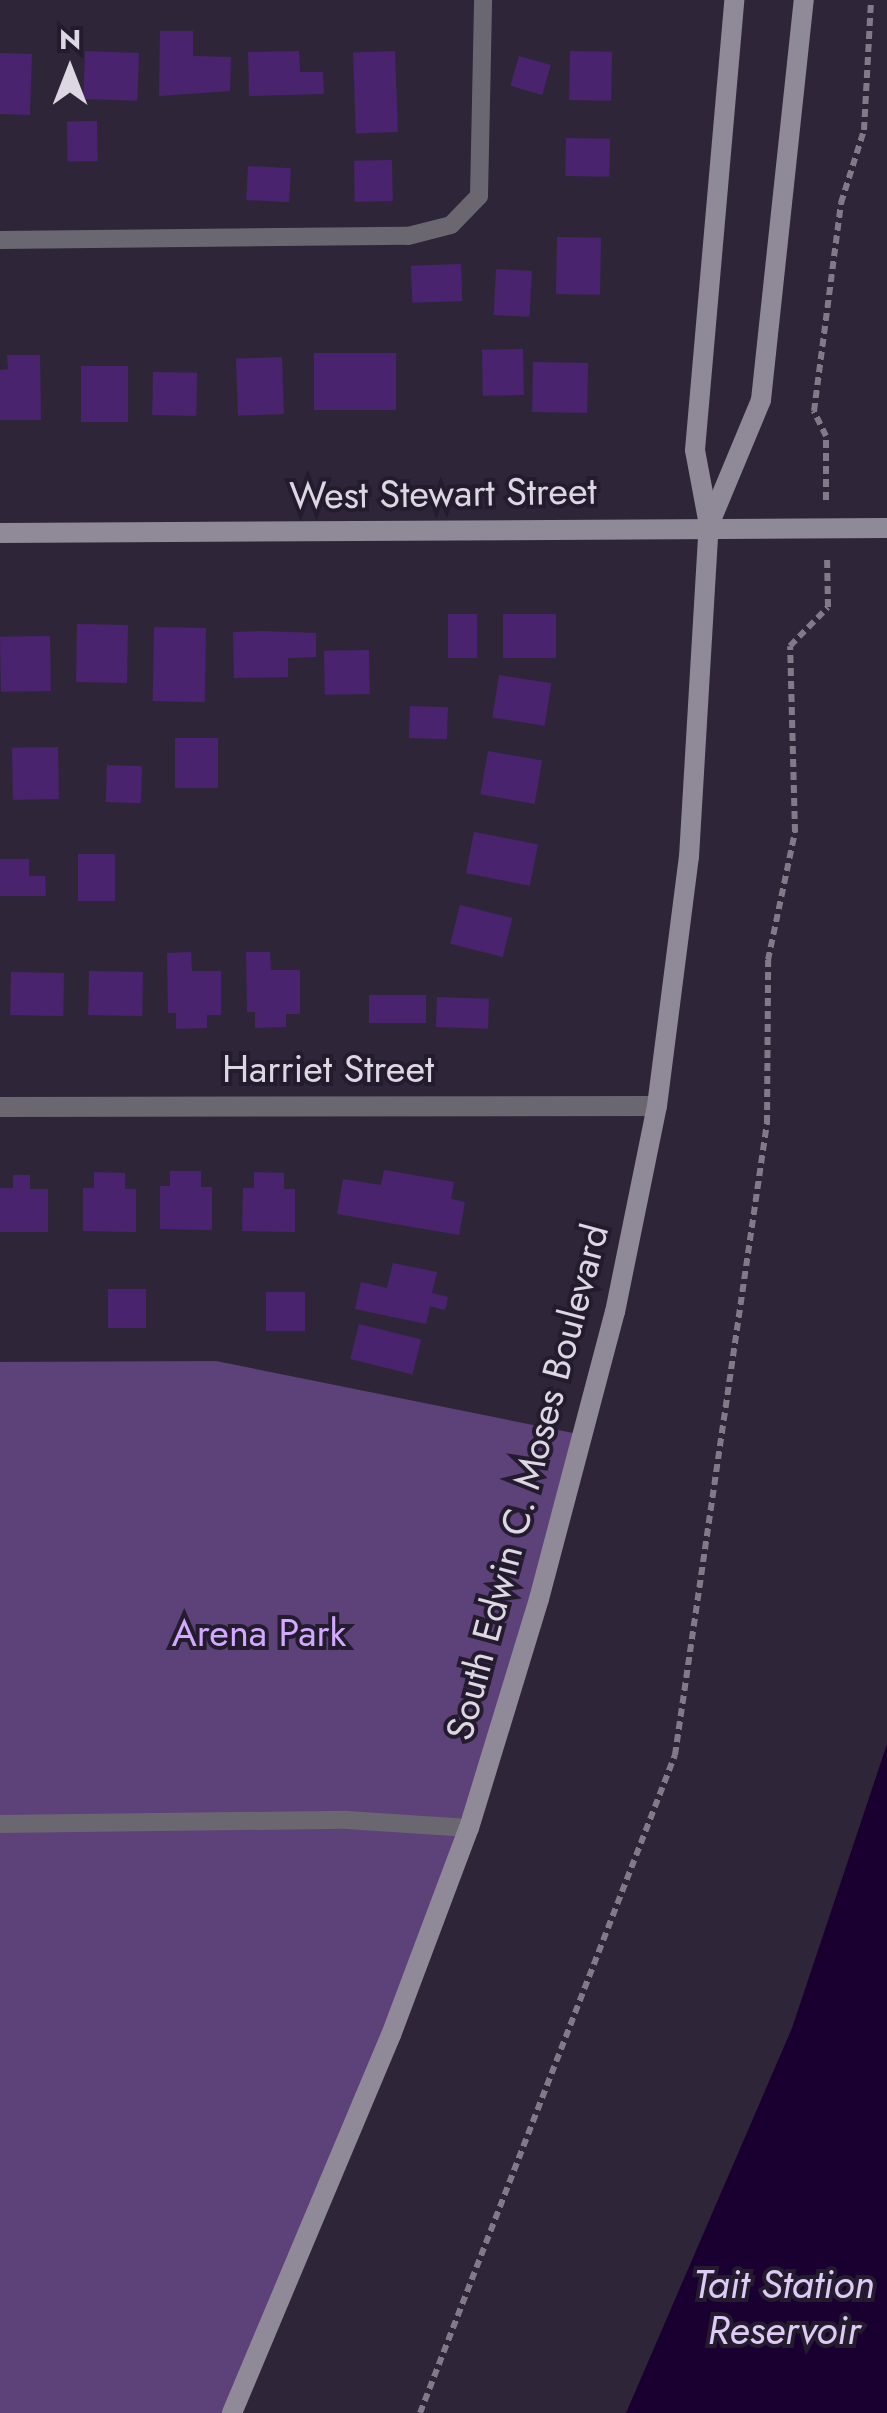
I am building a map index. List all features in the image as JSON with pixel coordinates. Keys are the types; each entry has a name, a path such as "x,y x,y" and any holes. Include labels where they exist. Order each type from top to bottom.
{"main road":[{"name":"South Edwin C. Moses Boulevard","path":"232,2413 391,2035 469,1828 540,1599 610,1329 657,1106 689,857 710,524 695,450 734,0"},
{"name":"South Edwin C. Moses Boulevard","path":"710,524 760,400 804,0"},
{"name":"West Stewart Street","path":"0,533 710,524 887,528"}],"street":[{"name":"Harriet Street","path":"0,1107 657,1106"}],"lane":[{"path":"0,240 408,236 452,225 479,196 483,0"},
{"path":"0,1824 347,1820 469,1828"}],"path":[{"path":"420,2413 674,1754 768,1123 768,960 796,832 790,646 828,607 832,528 826,436 814,411 841,203 864,130 871,0"}],"green space":[{"name":"Arena Park","path":"216,1361 583,1435 469,1828 232,2413 0,2413 0,1362"}],"water":[{"name":"Tait Station Reservoir","path":"887,1744 887,2413 626,2413 792,2028"}],"building":[{"path":"160,31 193,31 193,56 231,57 230,91 159,96"},
{"path":"85,51 139,53 137,101 83,99"},
{"path":"299,51 300,72 323,72 324,94 249,96 248,52"},
{"path":"395,51 398,132 356,133 353,52"},
{"path":"570,51 612,52 611,101 569,100"},
{"path":"0,53 32,54 30,115 0,114"},
{"path":"519,56 551,65 542,95 510,86"},
{"path":"97,121 98,161 68,162 67,122"},
{"path":"566,138 610,139 609,177 565,176"},
{"path":"392,160 393,201 355,202 354,161"},
{"path":"248,166 291,168 289,202 246,200"},
{"path":"557,237 601,238 600,295 556,294"},
{"path":"461,264 462,301 412,303 411,266"},
{"path":"496,269 532,271 530,317 494,315"},
{"path":"523,349 524,395 483,396 482,350"},
{"path":"314,353 396,353 396,410 314,410"},
{"path":"7,355 40,355 41,420 0,420 0,370 8,369"},
{"path":"282,357 284,414 238,416 236,359"},
{"path":"533,362 588,363 587,413 532,412"},
{"path":"81,366 128,366 128,422 81,422"},
{"path":"153,372 197,373 196,416 152,415"},
{"path":"448,614 477,614 477,658 448,658"},
{"path":"503,614 556,614 556,658 503,658"},
{"path":"77,624 128,625 127,683 76,682"},
{"path":"154,627 206,628 205,702 153,701"},
{"path":"233,632 316,633 316,657 288,658 288,677 234,678"},
{"path":"50,636 51,691 1,692 0,637"},
{"path":"369,650 370,694 325,695 324,651"},
{"path":"499,675 551,683 545,726 492,717"},
{"path":"410,706 448,707 447,739 409,738"},
{"path":"175,738 218,738 218,788 175,788"},
{"path":"58,747 59,799 13,800 12,748"},
{"path":"488,751 542,761 535,804 480,794"},
{"path":"107,765 142,766 141,803 106,802"},
{"path":"474,832 538,844 530,886 466,873"},
{"path":"78,854 115,854 115,901 78,901"},
{"path":"0,859 29,859 29,876 45,876 46,896 0,896"},
{"path":"460,905 512,918 503,957 450,944"},
{"path":"191,952 192,971 221,971 221,1015 207,1015 207,1028 176,1029 176,1013 168,1013 167,953"},
{"path":"246,952 270,952 271,970 300,970 300,1014 286,1014 286,1027 255,1028 255,1012 247,1012"},
{"path":"89,971 143,972 142,1016 88,1015"},
{"path":"11,972 64,973 63,1016 10,1015"},
{"path":"369,995 426,995 426,1023 369,1023"},
{"path":"437,997 489,999 488,1029 436,1027"},
{"path":"384,1170 454,1182 451,1199 465,1202 459,1235 337,1214 343,1179 381,1185"},
{"path":"170,1171 201,1171 201,1187 212,1187 212,1230 160,1229 160,1186 170,1186"},
{"path":"94,1172 125,1173 125,1189 136,1189 136,1232 83,1231 83,1188 94,1188"},
{"path":"254,1172 284,1173 284,1189 295,1189 295,1232 242,1231 243,1188 254,1188"},
{"path":"13,1175 30,1175 30,1189 48,1189 48,1232 0,1232 0,1188 13,1188"},
{"path":"393,1263 437,1272 432,1293 448,1297 445,1310 430,1306 426,1324 355,1309 361,1282 387,1288"},
{"path":"108,1289 146,1289 146,1328 108,1328"},
{"path":"266,1292 305,1292 305,1331 266,1331"},
{"path":"359,1324 421,1339 412,1374 350,1359"}]}
